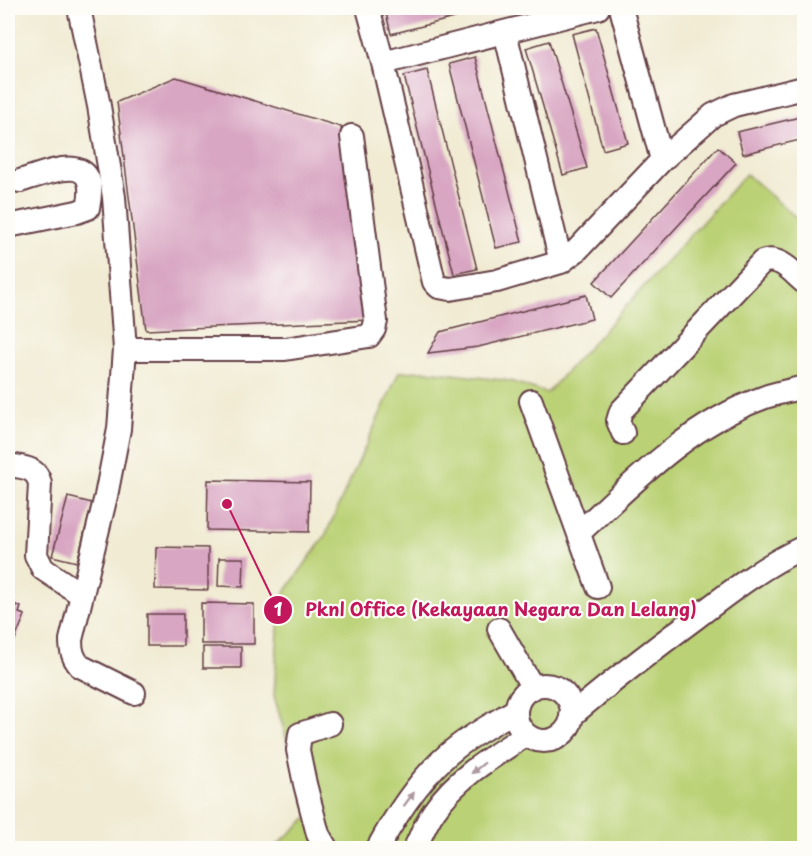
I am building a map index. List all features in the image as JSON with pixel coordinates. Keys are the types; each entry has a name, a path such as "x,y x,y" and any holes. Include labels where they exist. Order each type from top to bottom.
{"street":[{"path":"79,8 99,106 114,197 125,349 119,429 106,496 71,640 71,651 80,666 134,693"},
{"path":"368,8 434,282 450,290 497,281 561,262 577,250 662,160 713,115 734,105 804,88"},
{"path":"383,63 598,8"},
{"path":"621,8 662,160"},
{"path":"504,32 561,262"},
{"path":"125,349 285,349 369,336 376,321 352,136"},
{"path":"8,226 88,208 91,188 88,179 83,172 72,167 60,168 20,181"},
{"path":"623,433 618,421 621,411 762,262 770,259 778,261 804,282"},
{"path":"580,532 654,463 714,420 760,398 804,387"},
{"path":"531,401 598,587"},
{"path":"8,465 31,469 39,477 36,555 43,569 82,595"},
{"path":"571,716 620,673 740,585 804,547"},
{"path":"499,629 533,688"},
{"path":"560,690 570,704 571,716 567,729 554,739 544,741 526,735 516,719 519,700 525,693 542,685 560,690 620,673"},
{"path":"378,849 394,819 424,779 457,747 516,710"},
{"path":"326,849 318,834 298,750 300,734 330,724"},
{"path":"415,849 434,811 454,787 484,762 526,735"}],"green space":[{"path":"746,174 799,220 804,216 804,848 274,848 309,816 274,696 280,599 325,536 399,372 427,371 510,381 547,393"}],"building":[{"path":"493,8 391,34 385,9"},
{"path":"596,28 628,143 603,150 572,34"},
{"path":"549,41 587,168 563,175 526,48"},
{"path":"475,57 522,242 496,248 449,64"},
{"path":"427,70 477,269 454,274 404,76"},
{"path":"176,77 341,127 369,320 146,330 117,102"},
{"path":"804,116 804,139 743,154 737,132"},
{"path":"718,147 736,163 611,298 594,282"},
{"path":"586,295 592,319 478,347 428,353 440,332"},
{"path":"208,480 310,482 309,532 207,530"},
{"path":"68,497 92,503 77,562 52,556"},
{"path":"156,547 208,548 208,590 155,589"},
{"path":"219,558 244,558 243,587 218,586"},
{"path":"8,602 21,607 19,613 25,615 8,656"},
{"path":"201,603 254,604 254,644 201,644"},
{"path":"147,614 183,614 183,646 147,646"},
{"path":"203,647 241,647 241,668 203,668"}],"place":[{"name":"Pknl Office (Kekayaan Negara Dan Lelang)","path":"227,504"}]}
